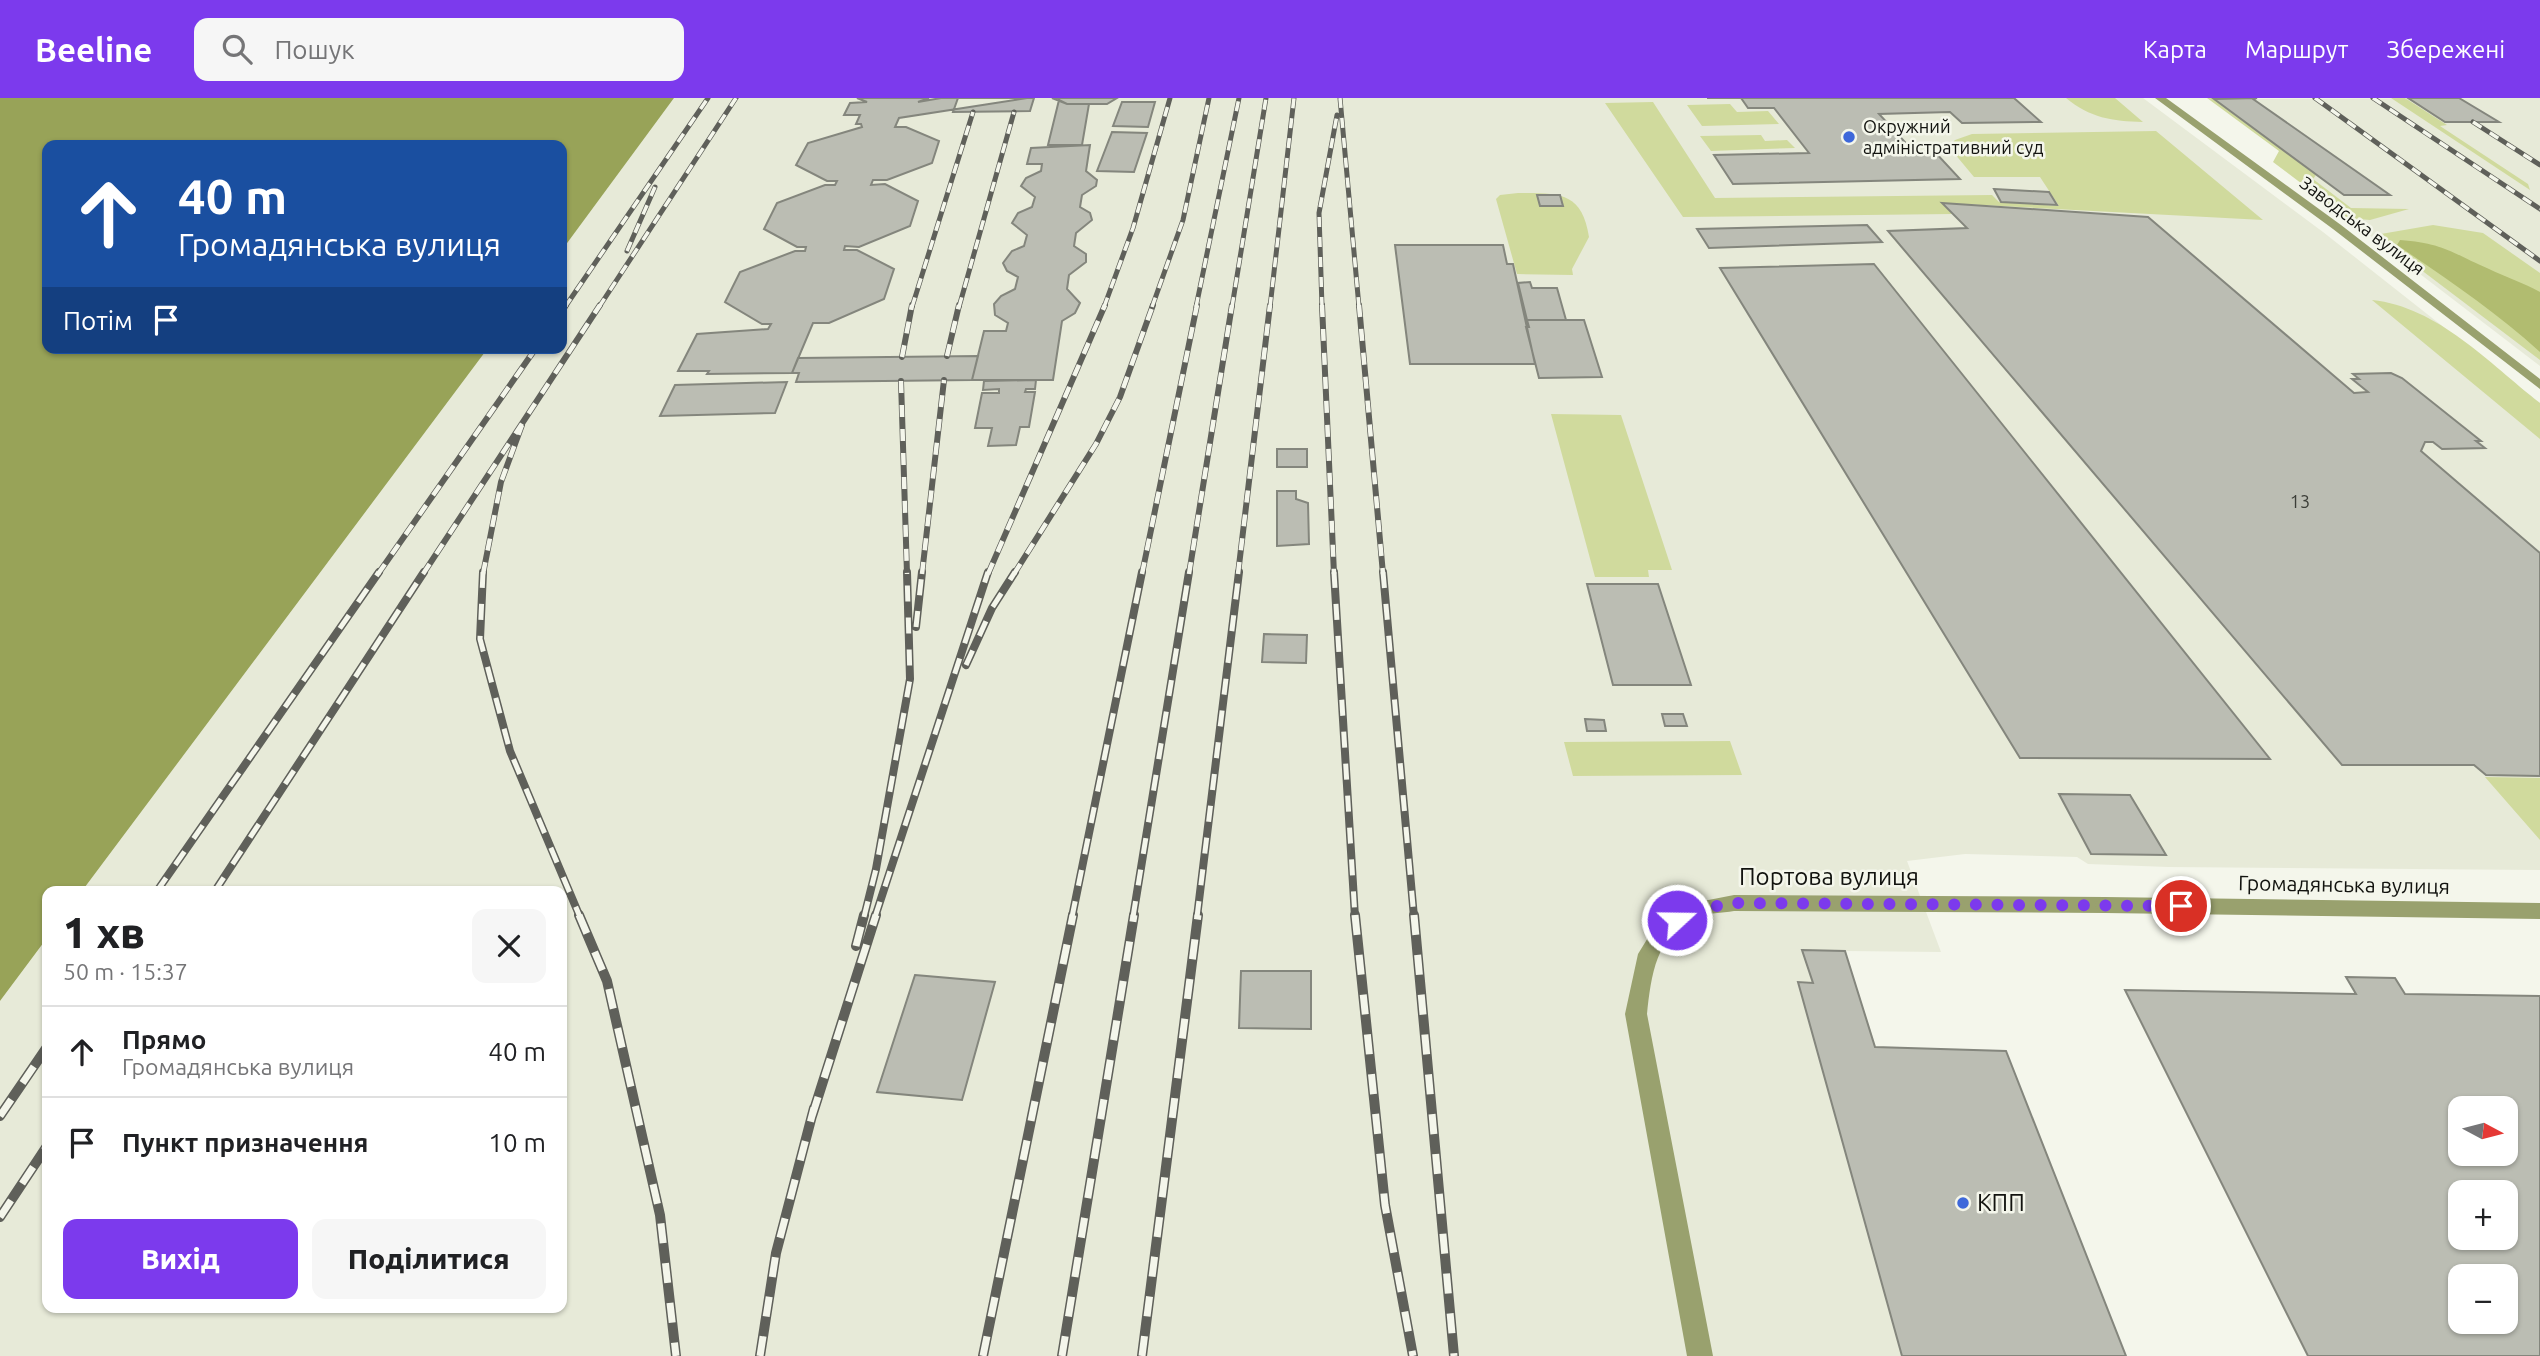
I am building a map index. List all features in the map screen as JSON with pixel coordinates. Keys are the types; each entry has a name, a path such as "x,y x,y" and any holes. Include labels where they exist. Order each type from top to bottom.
{"street":[{"name":"Заводська вулиця","path":"2160,98 2337,227 2540,385"},
{"name":"Портова вулиця","path":"1700,1356 1636,1014 1643,960 1664,928 1690,911 1734,903 2105,905"},
{"name":"Громадянська вулиця","path":"2105,905 2540,911"}],"shaded area":[{"path":"0,98 674,98 567,243 567,140 42,140 42,354 484,354 86,886 42,886 42,945 0,1001"},
{"path":"674,98 2143,98 2323,232 2540,403 2540,870 2168,867 2088,864 2077,857 1965,854 1907,861 1941,952 1845,951 1876,1047 2006,1051 2126,1356 0,1356 0,1001 42,945 42,1313 567,1313 567,886 86,886 484,354 567,354 567,243"},
{"path":"2066,98 2115,98 2143,122 2102,117 2084,110"},
{"path":"2207,98 2216,98 2316,175 2313,179 2351,208 2409,209 2370,220 2347,218 2273,162 2279,151"},
{"path":"2391,98 2405,98 2447,125 2440,126 2528,184 2530,190"},
{"path":"2540,98 2540,366 2334,208 2312,178 2316,175 2214,99"},
{"path":"1653,102 1715,198 1992,195 1999,202 2059,206 2040,177 1974,177 1949,147 1955,140 1972,134 2156,131 2263,220 1943,203 1952,214 1683,217 1605,103"},
{"path":"1730,104 1737,112 1768,111 1779,124 1702,126 1687,105"},
{"path":"1761,135 1765,141 1787,140 1795,148 1711,151 1700,136"},
{"path":"1500,195 1556,195 1574,203 1581,211 1589,237 1572,269 1573,275 1517,274 1496,199"},
{"path":"2433,225 2483,233 2540,273 2540,360 2375,235"},
{"path":"2400,240 2447,250 2540,292 2540,352 2488,309 2397,245"},
{"path":"2372,300 2419,313 2462,339 2482,355 2540,403 2540,439"},
{"path":"1551,414 1621,415 1672,570 1648,570 1649,577 1595,577"},
{"path":"1730,741 1742,775 1573,776 1564,742"},
{"path":"2485,777 2540,778 2540,840"}],"building":[{"path":"857,98 929,98 918,102 941,98 1027,98 899,118 895,127 906,127 939,141 932,163 887,180 873,180 871,185 885,184 918,201 910,226 859,247 845,246 844,250 857,250 894,269 884,299 829,323 813,323 792,373 707,374 709,371 678,371 697,334 768,329 771,324 762,324 725,302 740,272 795,251 805,251 806,247 797,247 764,229 777,203 825,185 835,185 837,181 827,181 796,165 808,143 862,127 861,124 856,124 860,115 844,115 850,103 867,102"},
{"path":"958,98 1034,98 1030,111 953,112"},
{"path":"1052,98 1117,98 1107,104 1067,104"},
{"name":"Окружний адміністративний суд","path":"1741,98 2014,98 2041,122 1962,123 1950,112 1879,114 1914,152 1934,151 1960,179 1733,184 1714,155 1809,153 1774,108 1748,108"},
{"path":"2257,98 2253,99 2390,195 2344,195 2214,99"},
{"path":"2408,98 2459,98 2499,122 2445,122"},
{"path":"1059,100 1067,104 1089,104 1082,145 1048,145"},
{"path":"1122,102 1155,102 1148,127 1113,126"},
{"path":"1112,132 1147,133 1134,172 1097,171"},
{"path":"1090,145 1086,171 1097,180 1096,186 1082,195 1080,207 1090,213 1092,220 1076,233 1074,246 1086,254 1086,262 1069,275 1067,289 1080,303 1075,313 1062,321 1053,380 972,380 984,331 1006,331 1008,323 995,315 994,304 1001,296 1015,289 1018,277 1007,271 1003,263 1012,251 1024,246 1027,235 1012,223 1018,213 1032,207 1035,197 1021,186 1026,178 1041,171 1042,164 1027,164 1031,148"},
{"path":"1994,189 2049,192 2057,205 2001,202"},
{"path":"1537,195 1560,195 1563,206 1540,206"},
{"path":"1942,203 2148,217 2354,393 2368,392 2352,379 2359,379 2353,374 2391,373 2402,378 2481,441 2476,441 2485,448 2442,449 2433,442 2425,442 2421,451 2540,553 2540,776 2486,775 2474,765 2342,765 1888,231 1967,228"},
{"path":"1867,225 1882,242 1709,248 1697,229"},
{"path":"1395,245 1503,245 1507,264 1513,264 1535,364 1410,364"},
{"path":"1874,264 2270,759 2020,758 1720,268"},
{"path":"1530,282 1532,288 1557,288 1566,320 1527,320 1518,283"},
{"path":"1527,320 1584,320 1602,377 1539,378 1526,327 1529,327"},
{"path":"978,356 972,380 796,382 799,373 792,373 798,358"},
{"path":"1036,380 1035,389 1026,389 1025,392 1035,392 1029,427 1020,427 1016,445 988,446 992,428 975,428 982,393 999,393 999,389 983,390 984,381"},
{"path":"787,382 775,413 660,416 675,385"},
{"path":"1277,449 1307,449 1307,467 1277,467"},
{"path":"1277,491 1296,491 1296,499 1308,503 1309,544 1277,546"},
{"path":"1587,584 1658,584 1691,685 1613,685"},
{"path":"1264,634 1307,635 1306,663 1262,662"},
{"path":"1662,714 1683,714 1687,726 1665,726"},
{"path":"1585,719 1604,720 1606,731 1587,731"},
{"path":"2059,794 2130,795 2166,855 2091,854"},
{"name":"КПП","path":"1802,950 1845,951 1875,1047 2006,1051 2126,1356 1902,1356 1798,982 1813,983"},
{"path":"1241,971 1311,971 1311,1029 1239,1028"},
{"path":"915,975 995,982 962,1100 877,1092"},
{"path":"2346,977 2395,978 2405,994 2540,996 2540,1356 2308,1356 2125,990 2356,994"}],"railway":[{"path":"567,304 708,98"},
{"path":"599,307 736,98"},
{"path":"1104,307 1133,228 1170,98"},
{"path":"1152,307 1183,220 1209,98"},
{"path":"1196,307 1239,98"},
{"path":"1232,307 1266,98"},
{"path":"1270,307 1294,98"},
{"path":"1340,98 1359,307"},
{"path":"2315,98 2540,261"},
{"path":"2373,98 2540,209"},
{"path":"912,307 973,112"},
{"path":"959,307 1014,112"},
{"path":"1322,307 1319,213 1337,115"},
{"path":"2473,122 2540,165"},
{"path":"627,251 655,187"},
{"path":"423,574 600,305"},
{"path":"902,357 912,305"},
{"path":"947,356 959,305"},
{"path":"988,574 1105,305"},
{"path":"1014,574 1096,444 1120,397 1153,305"},
{"path":"1142,574 1197,305"},
{"path":"1189,574 1232,305"},
{"path":"1238,574 1270,305"},
{"path":"1322,305 1334,574"},
{"path":"1359,305 1383,574"},
{"path":"378,574 532,354"},
{"path":"922,574 944,380"},
{"path":"901,381 907,574"},
{"path":"483,574 501,482 522,425"},
{"path":"160,886 379,572"},
{"path":"218,886 424,572"},
{"path":"483,572 480,639 510,751 567,886"},
{"path":"864,917 876,869 910,679 907,572"},
{"path":"916,627 922,572"},
{"path":"875,917 988,572"},
{"path":"966,665 992,608 1015,572"},
{"path":"1072,917 1142,572"},
{"path":"1133,917 1189,572"},
{"path":"1197,917 1239,572"},
{"path":"1334,572 1355,917"},
{"path":"1383,572 1414,917"},
{"path":"567,886 580,917"},
{"path":"579,915 607,981 660,1215 676,1356"},
{"path":"856,946 864,915"},
{"path":"812,1116 876,915"},
{"path":"983,1356 1073,915"},
{"path":"1062,1356 1134,915"},
{"path":"1142,1356 1198,915"},
{"path":"1355,915 1385,1205 1413,1356"},
{"path":"1414,915 1454,1356"},
{"path":"0,1116 42,1054"},
{"path":"760,1356 776,1253 814,1108"},
{"path":"0,1217 42,1154"}],"place":[{"name":"Окружний адміністративний суд","path":"1849,137"},
{"name":"КПП","path":"1963,1203"}],"route":[{"path":"1677,920 1690,911 1734,903 2181,906"}]}
